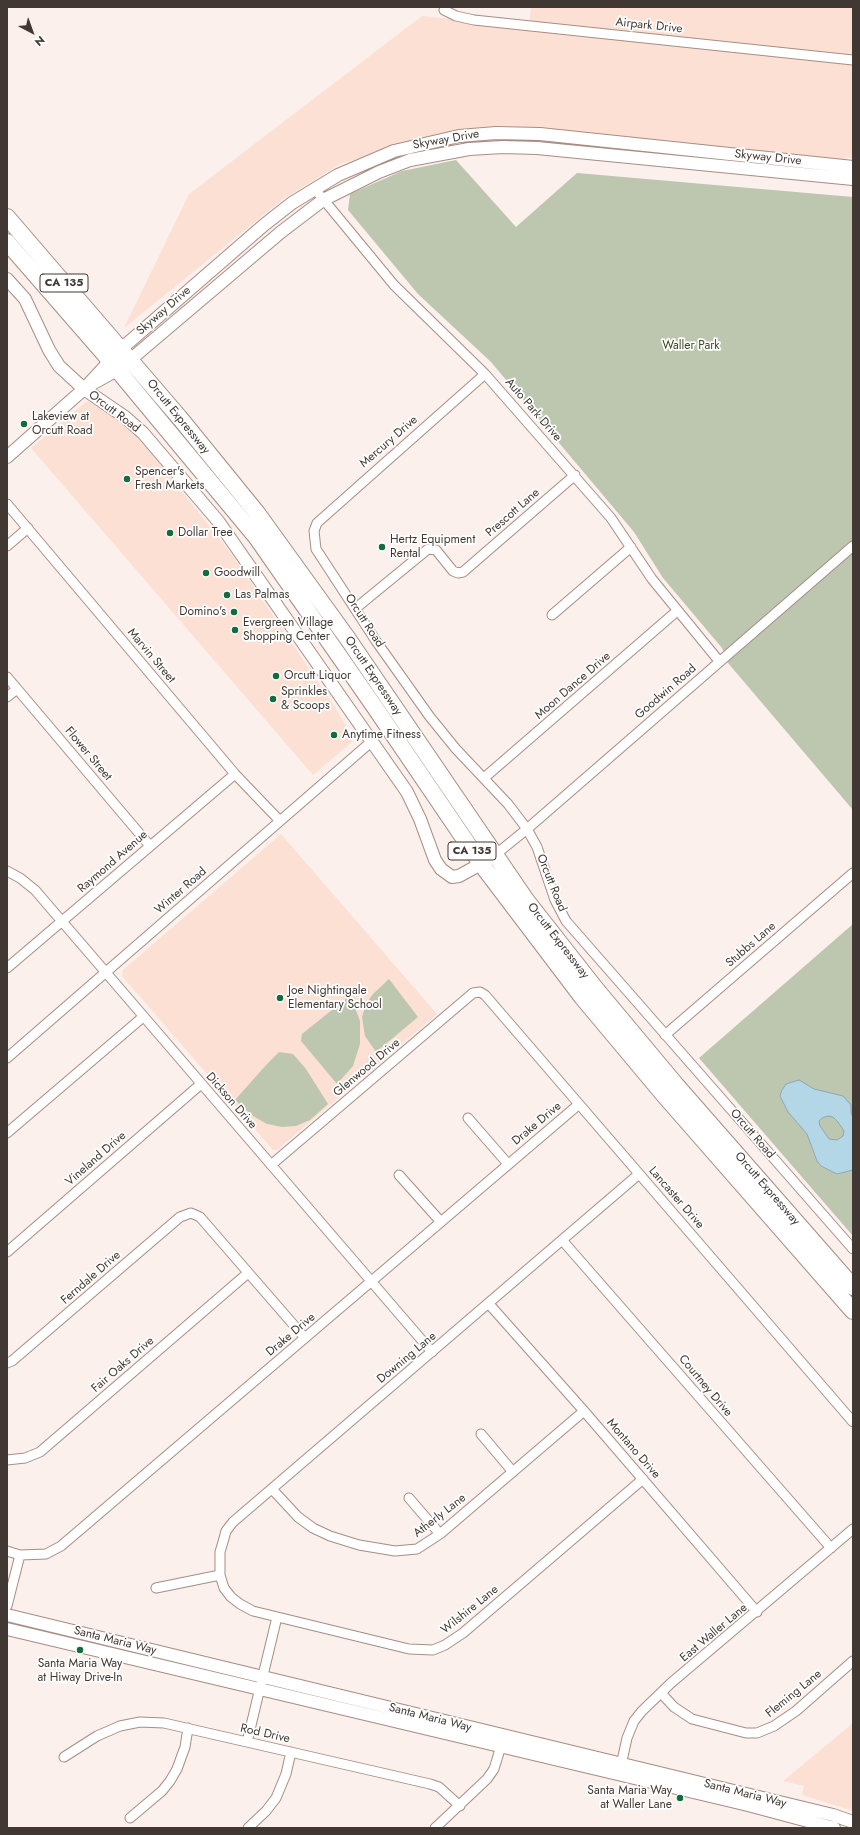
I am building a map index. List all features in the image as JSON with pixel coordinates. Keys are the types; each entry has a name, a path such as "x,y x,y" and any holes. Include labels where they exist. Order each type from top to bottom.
{"highway":[{"name":"Orcutt Expressway","path":"7,217 126,354 257,513 348,638 526,900 594,988 681,1091 853,1288"},
{"name":"Orcutt Expressway","path":"7,242 206,475 277,565 482,865 582,997 664,1095 853,1311"}],"main road":[{"name":"Skyway Drive","path":"126,354 264,225 292,203 314,188 338,175 394,150 441,139 496,133 540,134 853,167"},
{"name":"Skyway Drive","path":"7,457 126,354 323,200 366,178 410,160 469,148 537,148 853,180"},
{"name":"Orcutt Road","path":"7,279 25,299 49,350 60,366 84,389 125,417 143,433 218,521 407,792 420,819 435,860 441,869 452,877 459,876 482,865 495,855"},
{"name":"Santa Maria Way","path":"7,1615 263,1677 620,1769 834,1828"},
{"name":"Santa Maria Way","path":"7,1629 501,1746 620,1769 833,1815 853,1822"}],"street":[{"name":"Airpark Drive","path":"444,10 456,16 474,20 853,60"},
{"name":"Auto Park Drive","path":"314,188 394,285 486,374 575,475 611,518 652,579 719,661"},
{"name":"Mercury Drive","path":"314,531 317,523 329,510 486,374"},
{"name":"Prescott Lane","path":"356,608 428,549 436,550 453,571 458,573 463,572 575,475"},
{"name":"Marvin Street","path":"7,504 235,774 280,821"},
{"path":"7,546 28,528"},
{"name":"Orcutt Road","path":"314,531 314,542 321,557 356,608 376,641 430,716 456,749 508,804 527,829 537,848 555,900 566,921 853,1249"},
{"name":"Goodwin Road","path":"495,855 527,829 853,546"},
{"path":"552,615 631,547"},
{"name":"Moon Dance Drive","path":"484,778 677,611"},
{"name":"Flower Street","path":"7,677 150,846"},
{"path":"7,697 17,688"},
{"name":"Winter Road","path":"7,1058 371,742"},
{"name":"Raymond Avenue","path":"7,968 235,774"},
{"name":"Dickson Drive","path":"7,871 20,878 35,890 432,1352"},
{"name":"Stubbs Lane","path":"665,1035 853,873"},
{"name":"Lancaster Drive","path":"480,992 485,995 578,1105 853,1422"},
{"name":"Glenwood Drive","path":"271,1165 473,993 480,992"},
{"path":"7,1133 143,1016"},
{"name":"Vineland Drive","path":"7,1252 201,1084"},
{"name":"Drake Drive","path":"7,1551 20,1555 46,1554 61,1546 578,1105"},
{"path":"468,1118 508,1164"},
{"name":"Downing Lane","path":"220,1575 220,1552 226,1531 233,1522 639,1174"},
{"path":"399,1176 441,1222"},
{"name":"Ferndale Drive","path":"7,1363 12,1361 180,1217 191,1213 200,1217 248,1273"},
{"name":"Courtney Drive","path":"562,1240 830,1548"},
{"path":"248,1273 305,1338"},
{"name":"Fair Oaks Drive","path":"7,1460 25,1458 40,1452 248,1273"},
{"name":"Montano Drive","path":"489,1304 584,1411 757,1612"},
{"name":"Atherly Lane","path":"272,1489 298,1517 313,1528 330,1536 359,1545 406,1551 424,1546 440,1534 584,1411"},
{"path":"481,1434 513,1472"},
{"name":"Wilshire Lane","path":"220,1575 224,1588 240,1604 253,1611 409,1648 433,1650 445,1645 463,1633 643,1479"},
{"path":"409,1498 440,1534"},
{"name":"East Waller Lane","path":"620,1769 627,1738 634,1722 642,1711 661,1693 853,1529"},
{"path":"7,1606 20,1555"},
{"path":"156,1588 220,1575"},
{"path":"247,1742 277,1616"},
{"name":"Fleming Lane","path":"661,1693 674,1707 692,1719 732,1730 757,1733 768,1730 796,1711 853,1661"},
{"name":"Rod Drive","path":"64,1757 97,1736 129,1723 157,1722 430,1784 439,1787 460,1806"},
{"path":"130,1818 162,1791 170,1781 182,1755 188,1728"},
{"path":"435,1828 487,1779 494,1769 501,1746"},
{"path":"248,1828 266,1811 276,1798 286,1774 291,1752"}],"shaded area":[{"path":"531,7 853,7 853,158 845,157 844,177 491,136 394,152 342,163 283,199 124,328 189,194 422,16 529,27"},
{"name":"Evergreen Village Shopping Center","path":"87,401 120,420 138,436 230,552 335,707 352,736 353,741 313,775 31,448"},
{"path":"281,834 437,1014 277,1150 273,1150 122,976 123,970"},
{"path":"853,1723 853,1811 802,1795 804,1786 783,1781"}],"green space":[{"name":"Waller Park","path":"456,160 516,227 577,173 853,197 853,810 728,663 722,648 663,578 634,532 491,362 418,294 348,210 350,194 402,171"},
{"path":"853,924 853,1236 699,1058"},
{"path":"389,979 418,1017 376,1052 365,1036 362,1017 366,1004 373,994"},
{"path":"347,998 355,1008 360,1021 360,1044 353,1066 337,1084 301,1041 302,1034"},
{"path":"279,1052 293,1054 306,1069 328,1104 310,1120 296,1126 282,1127 267,1124 253,1116 235,1100"}],"water":[{"path":"799,1080 814,1089 843,1096 851,1105 851,1113 853,1117 853,1170 837,1174 821,1166 817,1161 807,1134 788,1112 780,1096 786,1084","holes":["828,1116 833,1117 844,1131 843,1136 837,1140 829,1139 820,1126 819,1121"]}],"place":[{"name":"Lakeview at Orcutt Road","path":"24,424"},
{"name":"Spencer's Fresh Markets","path":"127,479"},
{"name":"Dollar Tree","path":"170,533"},
{"name":"Hertz Equipment Rental","path":"382,547"},
{"name":"Goodwill","path":"206,573"},
{"name":"Las Palmas","path":"227,595"},
{"name":"Domino's","path":"234,612"},
{"name":"Evergreen Village Shopping Center","path":"235,630"},
{"name":"Orcutt Liquor","path":"276,676"},
{"name":"Sprinkles & Scoops","path":"273,699"},
{"name":"Anytime Fitness","path":"334,735"},
{"name":"Joe Nightingale Elementary School","path":"280,998"},
{"name":"Santa Maria Way at Hiway Drive-In","path":"80,1650"},
{"name":"Santa Maria Way at Waller Lane","path":"680,1798"}]}
